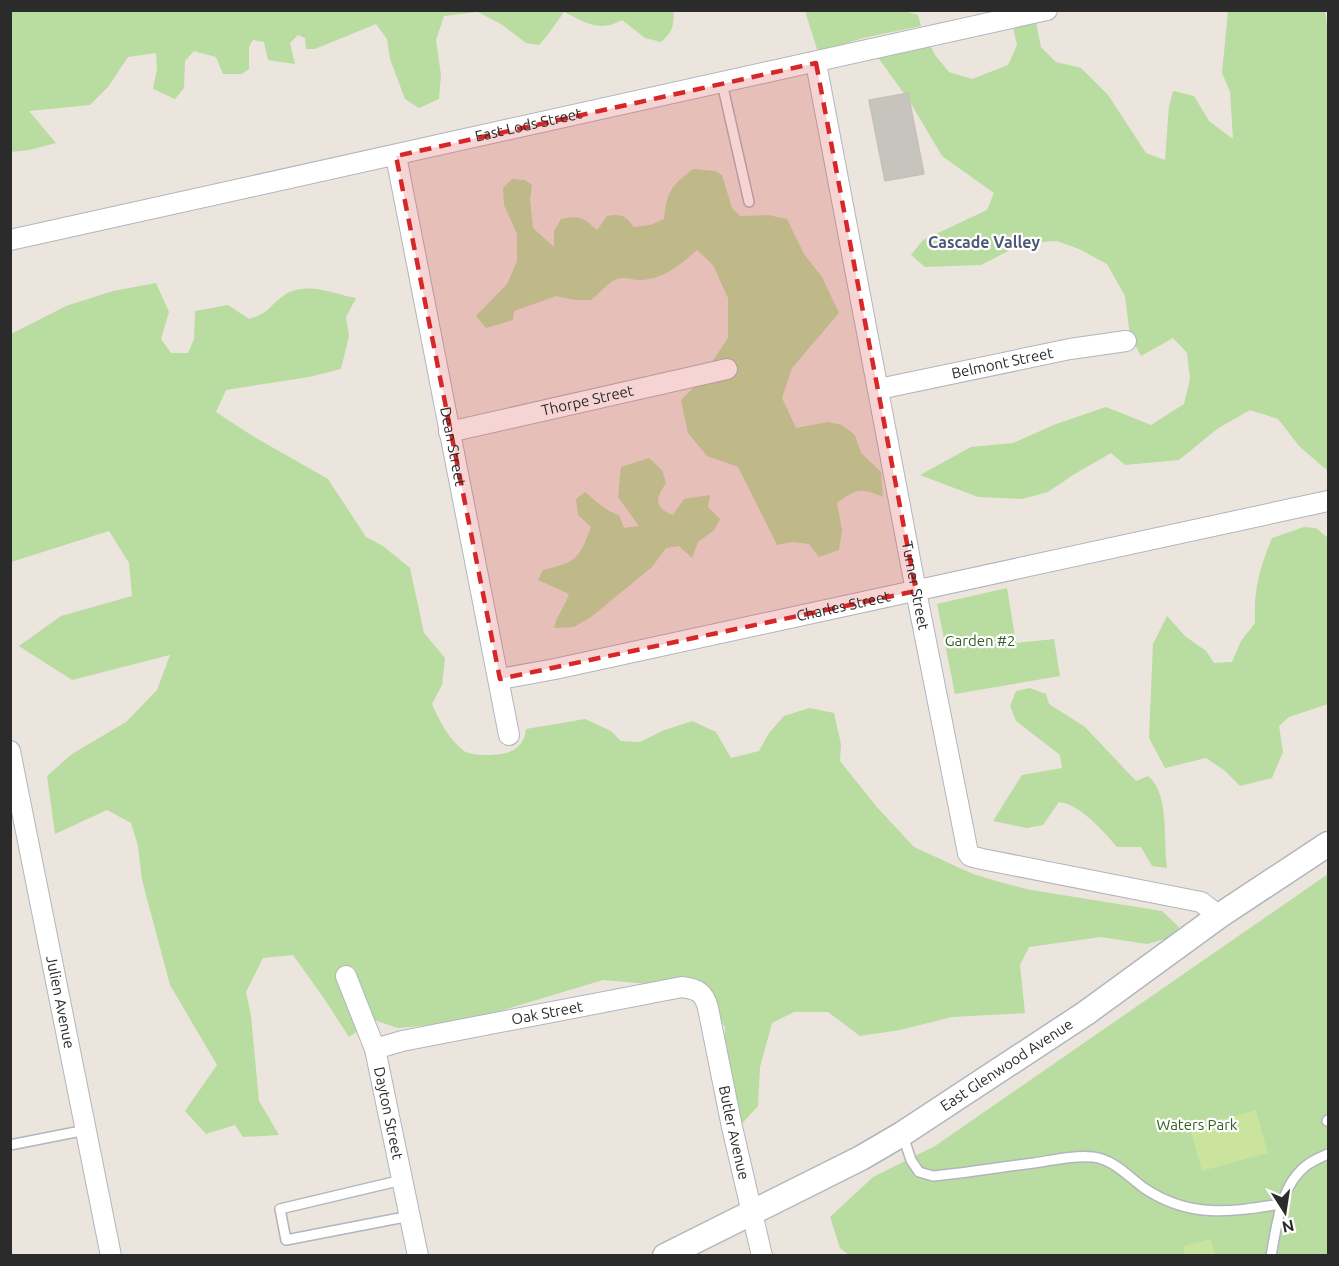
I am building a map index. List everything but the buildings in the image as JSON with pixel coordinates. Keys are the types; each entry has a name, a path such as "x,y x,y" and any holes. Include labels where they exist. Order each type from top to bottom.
{"street":[{"name":"East Lods Street","path":"10,240 1047,10"},
{"name":"Turner Street","path":"816,63 916,591 965,843 970,856 1201,902 1219,916"},
{"name":"Dean Street","path":"396,156 449,432 500,679 509,735"},
{"name":"Belmont Street","path":"879,389 1070,349 1126,341"},
{"name":"Thorpe Street","path":"449,432 727,369"},
{"name":"Charles Street","path":"500,679 1329,501"},
{"name":"Julien Avenue","path":"10,751 111,1256"},
{"name":"East Glenwood Avenue","path":"665,1256 861,1158 902,1134 1086,1013 1219,916 1329,844"},
{"name":"Dayton Street","path":"346,976 375,1049 418,1256"},
{"name":"Oak Street","path":"375,1049 402,1041 682,987 695,989 702,993 708,1008"},
{"name":"Butler Avenue","path":"708,1008 751,1214 762,1256"}],"lane":[{"path":"722,82 749,202"},
{"path":"10,1145 86,1130"},
{"path":"902,1134 911,1160 919,1172 933,1176 1062,1158 1095,1157 1113,1164 1146,1189 1176,1205 1211,1212 1238,1211 1281,1204"},
{"path":"1271,1256 1281,1204 1295,1176 1306,1166 1329,1154"},
{"path":"402,1180 280,1209 286,1240 410,1216"}],"highlighted area":[{"path":"816,63 916,591 500,679 396,156"}],"green space":[{"path":"11,10 673,10 674,20 670,32 661,42 645,38 622,20 614,24 599,26 564,12 539,45 526,43 501,24 478,12 444,16 436,40 441,75 439,99 419,108 405,99 390,59 387,39 376,24 315,49 306,49 305,38 298,35 290,43 295,64 268,60 264,42 253,40 249,47 249,69 242,74 223,74 216,57 194,51 185,61 184,88 175,99 153,89 157,69 156,53 128,57 108,87 90,105 29,111 56,143 11,152"},
{"path":"805,11 904,11 918,15 921,26 863,38 818,52"},
{"path":"1228,11 1325,11 1328,33 1328,471 1300,447 1278,419 1250,410 1217,429 1179,460 1125,465 1111,453 1048,492 1022,499 978,497 920,475 971,447 1013,443 1056,424 1106,407 1151,425 1184,404 1190,379 1187,353 1173,338 1141,356 1130,336 1125,296 1107,264 1079,249 1057,241 1024,243 981,265 925,267 911,255 923,240 987,210 994,193 942,156 910,102 872,49 926,37 935,55 949,72 972,79 1008,65 1017,45 1011,18 1034,13 1041,47 1056,62 1081,68 1108,95 1146,153 1165,160 1169,106 1173,91 1194,96 1209,121 1233,139 1230,92 1222,73"},
{"path":"693,169 715,171 722,175 732,208 740,216 768,215 787,219 804,254 822,277 839,313 792,368 782,398 796,428 828,422 842,425 855,435 861,453 881,472 883,497 858,491 837,503 842,530 839,550 819,557 809,544 792,542 777,545 738,467 707,456 688,433 681,400 698,383 728,338 728,298 713,265 697,250 678,266 657,277 640,280 617,279 591,300 575,300 556,296 514,311 513,320 486,328 476,316 507,284 517,261 517,234 504,205 503,188 512,179 525,180 532,185 530,199 533,228 554,247 554,231 561,219 580,218 597,230 607,216 612,215 623,216 634,227 650,225 664,219 671,190"},
{"path":"156,283 169,312 161,339 171,353 188,353 194,339 195,311 228,305 249,319 265,312 291,291 300,289 319,290 356,298 346,317 349,336 341,369 309,377 226,390 216,412 328,479 366,537 383,546 410,568 424,633 445,658 442,685 432,704 453,741 464,751 482,755 505,753 520,745 526,729 585,719 611,731 621,741 640,742 662,731 692,721 716,732 731,758 759,751 769,733 784,716 809,708 834,713 841,744 840,761 876,806 914,847 973,874 996,881 1031,890 1162,911 1179,927 1173,937 1147,944 1101,937 1029,947 1020,965 1025,1013 952,1017 900,1030 860,1036 828,1012 794,1012 772,1023 760,1067 758,1106 738,1128 724,1058 725,1027 706,998 682,987 603,980 463,1022 398,1028 374,1020 349,1037 293,955 263,958 246,992 251,1016 259,1101 279,1135 243,1137 235,1125 206,1134 185,1111 217,1065 170,985 142,880 138,846 131,823 107,810 55,834 47,776 72,754 126,722 157,690 170,655 72,680 19,646 61,616 132,596 129,563 109,531 11,562 11,334 66,306 113,291"},
{"path":"649,458 662,470 666,483 658,498 662,509 673,515 684,499 710,495 708,507 720,519 714,530 698,542 692,558 679,546 666,548 652,567 591,617 574,627 554,628 569,594 538,580 543,570 575,558 583,546 591,527 578,515 576,499 585,492 605,508 619,515 624,528 639,526 618,497 621,467"},
{"path":"1304,527 1316,528 1328,538 1328,704 1289,717 1279,726 1283,752 1272,778 1240,786 1224,770 1206,758 1165,768 1149,738 1153,644 1167,616 1185,636 1206,651 1214,663 1232,662 1241,641 1255,623 1258,579 1272,538"},
{"name":"Garden #2","path":"1007,588 1016,643 1054,639 1060,676 955,694 937,604"},
{"path":"1030,688 1046,694 1049,704 1085,727 1136,781 1148,776 1155,784 1163,806 1167,868 1152,866 1141,847 1117,847 1091,819 1067,804 1059,802 1043,825 1027,828 993,821 1022,775 1062,768 1060,755 1016,721 1010,706 1016,691"},
{"name":"Waters Park","path":"1328,874 1328,1255 849,1255 840,1248 830,1217 873,1177 935,1146"},
{"path":"1256,1110 1268,1153 1202,1171 1190,1128"},
{"path":"1211,1239 1215,1255 1185,1255 1183,1246"}],"district":[{"name":"Cascade Valley","path":"984,242"}]}
